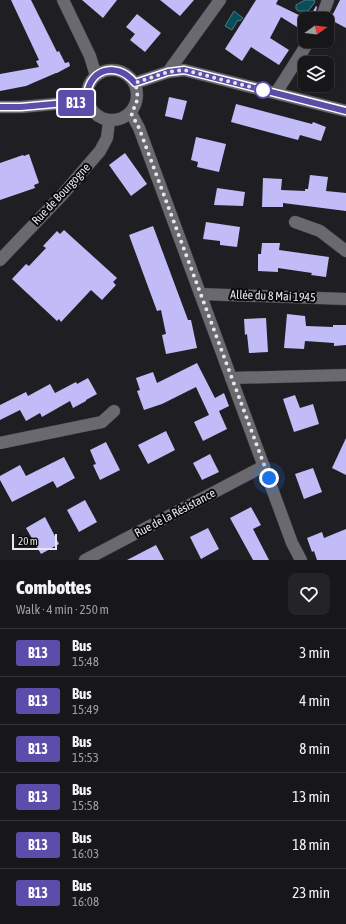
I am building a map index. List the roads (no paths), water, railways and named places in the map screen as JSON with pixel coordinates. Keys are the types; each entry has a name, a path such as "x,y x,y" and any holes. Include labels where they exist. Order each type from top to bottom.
{"street":[{"path":"63,0 90,56 96,76"},
{"path":"168,72 220,0"},
{"path":"324,12 328,0"},
{"path":"276,93 305,48"},
{"path":"117,70 124,73 135,83 138,99 131,113 125,118 117,121 109,121 95,115 90,109 87,101 88,87 91,81 102,72 117,70"},
{"path":"135,83 168,72 184,70 346,111"},
{"path":"0,107 35,106 87,101"},
{"path":"131,113 139,128 292,542 301,560"},
{"name":"Rue de Bourgogne","path":"0,260 100,151 107,138 109,121"},
{"path":"295,222 320,231 346,251"},
{"name":"Allée du 8 Mai 1945","path":"200,294 346,299"},
{"path":"232,378 346,375"},
{"path":"0,443 102,422 114,412"},
{"name":"Rue de la Résistance","path":"85,560 264,466"},
{"path":"292,542 292,560"}],"water":[{"path":"305,0 314,0 315,2 308,11 298,11 296,9 296,5"},
{"path":"234,11 243,18 240,21 238,20 232,30 225,26"}]}
